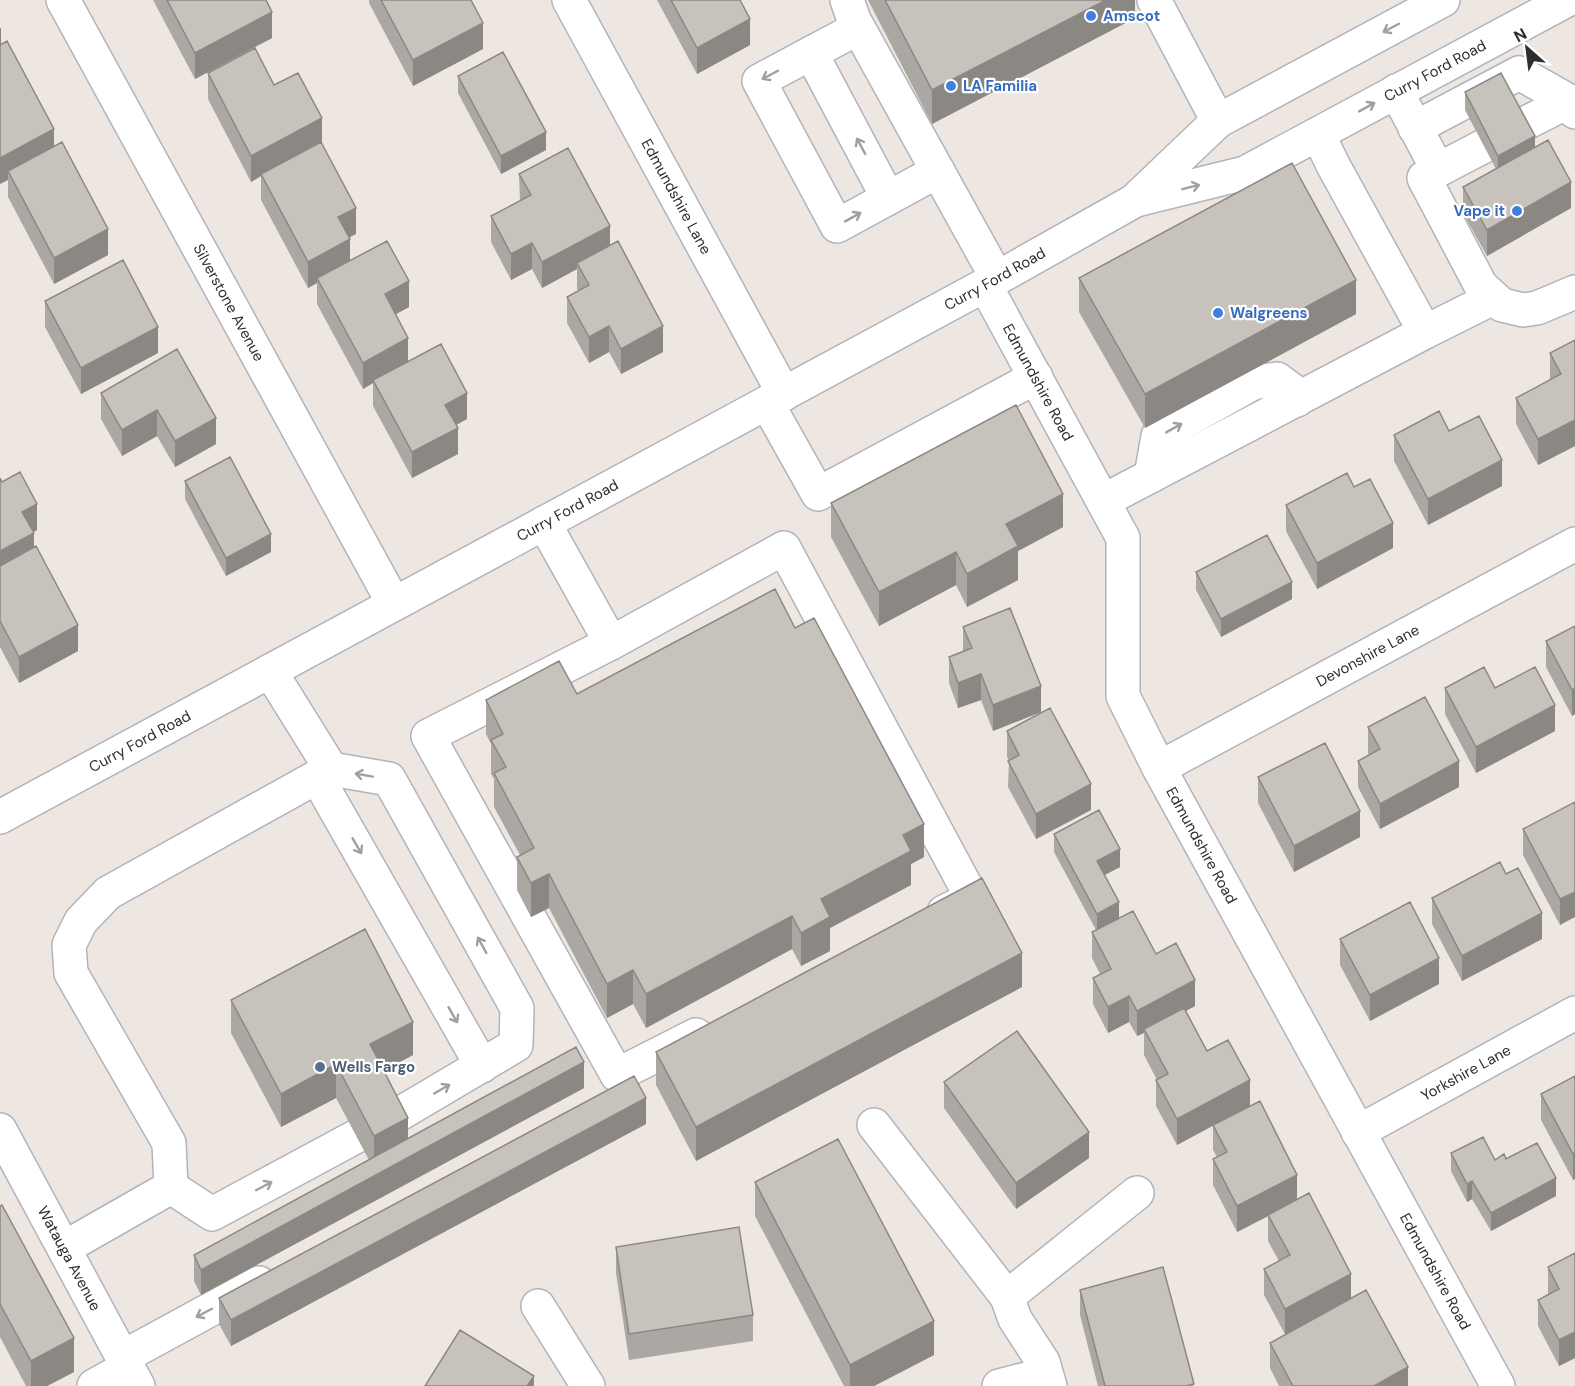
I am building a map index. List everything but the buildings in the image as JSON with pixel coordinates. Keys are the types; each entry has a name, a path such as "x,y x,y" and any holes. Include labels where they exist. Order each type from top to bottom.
{"street":[{"name":"Silverstone Avenue","path":"63,0 394,604"},
{"name":"Edmundshire Lane","path":"569,0 775,398 818,494 1036,377"},
{"path":"1154,0 1218,121"},
{"name":"Curry Ford Road","path":"2,811 270,671 991,281 1134,201 1218,121 1443,0"},
{"name":"Curry Ford Road","path":"1134,201 1245,173 1567,0"},
{"path":"853,14 811,53 759,81 837,226 938,171"},
{"name":"Edmundshire Road","path":"853,14 938,171 1036,377 1123,538 1123,696 1159,768 1498,1386"},
{"path":"811,53 888,198"},
{"path":"1415,128 1519,73 1566,107 1526,136"},
{"path":"1396,91 1415,128 1469,161 1424,178 1481,286 1502,305 1523,310 1537,308 1575,292"},
{"path":"1318,134 1425,333"},
{"path":"1103,501 1493,298"},
{"path":"544,523 611,643"},
{"name":"Devonshire Lane","path":"1159,768 1575,544"},
{"path":"617,1075 428,736 611,643 784,548 972,898 920,924"},
{"path":"270,671 482,1065"},
{"path":"171,1187 169,1143 71,973 69,945 81,921 108,893 324,773 389,779 517,1008 516,1045 391,1119"},
{"name":"Yorkshire Lane","path":"1358,1132 1575,1014"},
{"path":"593,1100 617,1075 722,1023"},
{"path":"874,1125 1008,1297 1015,1319 1043,1362 1048,1380 999,1386"},
{"name":"Watauga Avenue","path":"0,1130 9,1168 64,1248 130,1370"},
{"path":"171,1187 212,1214 357,1136"},
{"path":"64,1248 171,1187"},
{"path":"1008,1297 1137,1193"},
{"path":"94,1386 130,1370 286,1269"},
{"path":"538,1306 588,1386"}],"place":[{"name":"Amscot","path":"1091,16"},
{"name":"LA Familia","path":"951,86"},
{"name":"Vape it","path":"1517,211"},
{"name":"Walgreens","path":"1218,313"},
{"name":"Wells Fargo","path":"320,1067"}]}
